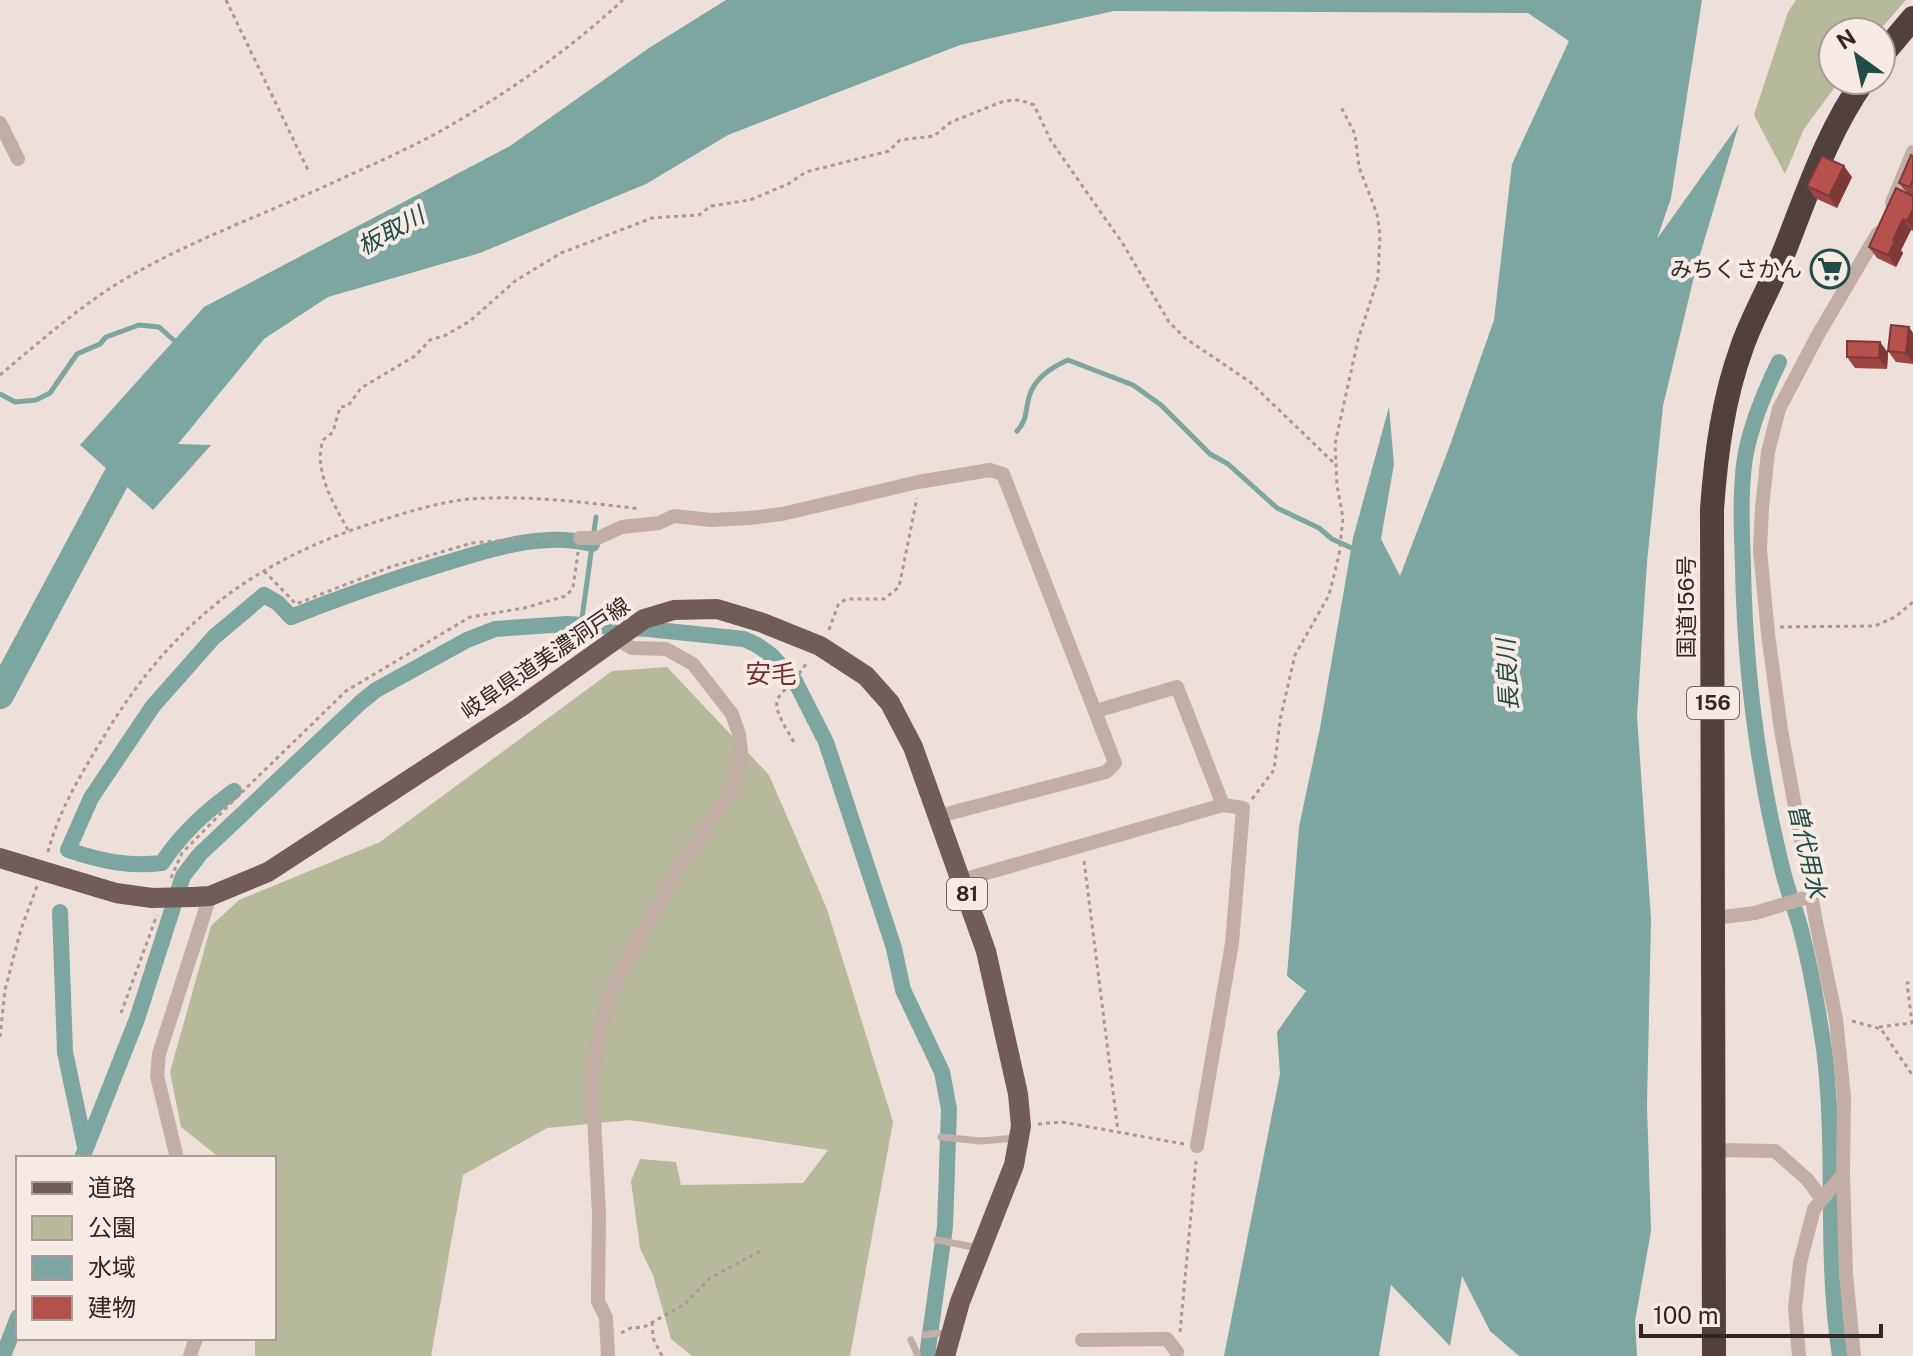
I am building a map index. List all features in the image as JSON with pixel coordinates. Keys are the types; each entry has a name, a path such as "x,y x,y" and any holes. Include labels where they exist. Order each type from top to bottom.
{"highway":[{"path":"1897,38 1913,19"},
{"name":"国道156号","path":"1714,1356 1712,509 1716,455 1742,346 1781,261 1823,153 1855,96"}],"main road":[{"name":"岐阜県道美濃洞戸線","path":"41,871 155,904 202,897 268,872 519,708 644,619 674,610 717,609 819,645 866,676 890,703 913,747 986,951 1018,1094 1020,1132 1014,1165 943,1334 945,1356"},
{"name":"81","path":"0,858 41,871"}],"street":[{"path":"0,123 18,159"},
{"path":"1854,1356 1840,1177 1844,1097 1836,1019 1799,900 1767,627 1760,550 1762,508 1768,452 1779,409 1819,333 1880,231 1913,152"},
{"path":"580,538 598,538 622,527 659,523 674,516 711,520 782,514 918,482 990,470 1003,474 1115,763 1106,772 939,816"},
{"path":"607,1349 606,1318 598,1301 599,1213 592,1078 599,1032 620,973 689,850 732,791 741,752 732,714 693,664 666,649 632,648 618,636"},
{"path":"1096,711 1177,687 1223,805"},
{"path":"962,880 1223,805 1243,808 1232,943 1197,1146"},
{"path":"177,1156 157,1076 159,1054 202,897"},
{"path":"1714,918 1755,913 1799,900"},
{"path":"1715,1150 1775,1151 1824,1196"},
{"path":"1799,1356 1795,1308 1800,1263 1814,1209 1840,1177"},
{"path":"1082,1340 1167,1339 1177,1352"}],"lane":[{"path":"941,1137 981,1141 1020,1132"},
{"path":"937,1240 981,1248"},
{"path":"925,1335 943,1334"},
{"path":"911,1340 918,1356"}],"path":[{"path":"226,0 309,172"},
{"path":"0,375 119,283 194,242 318,189 454,123 534,72 595,26 623,0"},
{"path":"348,530 323,479 321,462 323,440 333,432 340,407 348,406 361,388 415,356 430,340 470,321 515,281 561,253 652,218 699,215 711,206 750,200 788,184 806,172 889,151 900,140 934,136 951,122 1004,101 1020,100 1034,105 1051,141 1123,244 1169,322 1185,338 1250,382 1337,466"},
{"path":"1243,808 1274,770 1280,720 1295,655 1329,595 1342,532 1335,444 1338,423 1358,340 1378,278 1380,234 1377,214 1359,167 1355,134 1340,105"},
{"path":"794,742 777,714 775,705 778,697 819,645 838,605 846,599 884,599 899,587 918,482"},
{"path":"0,1037 5,990 21,929 67,801 136,688 205,610 299,550 348,530 443,502 472,499 548,500 644,509"},
{"path":"169,882 182,853 346,691 470,617 524,608 566,596 573,588 580,538 574,535 472,543 390,567 296,604 264,571"},
{"path":"1767,627 1875,626 1895,617 1913,602"},
{"path":"1083,845 1118,1132"},
{"path":"121,1013 155,904"},
{"path":"1836,1019 1879,1027 1913,1023 1907,983 1913,982"},
{"path":"1879,1027 1913,1076"},
{"path":"1020,1132 1062,1122 1197,1146 1187,1281 1177,1352"},
{"path":"607,1349 631,1328 644,1327 685,1304 724,1268 764,1249"},
{"path":"652,1322 653,1338 662,1356"}],"green space":[{"path":"1796,0 1906,0 1892,16 1817,16 1817,96 1828,96 1804,129 1785,174 1754,115 1788,12"},
{"path":"667,667 769,775 827,909 893,1122 850,1356 692,1356 671,1339 653,1275 640,1248 631,1181 640,1159 676,1162 681,1185 803,1183 828,1150 630,1120 547,1128 463,1175 431,1356 255,1356 255,1340 276,1340 276,1156 217,1156 181,1127 170,1072 211,926 239,900 380,842 612,671"}],"water":[{"name":"長良川","path":"726,0 1702,0 1671,198 1657,239 1739,124 1696,268 1663,406 1647,562 1637,716 1651,919 1647,1106 1651,1231 1635,1321 1637,1356 1519,1356 1490,1331 1462,1276 1450,1346 1391,1285 1379,1356 1224,1356 1280,1074 1277,1032 1306,991 1287,976 1299,827 1320,728 1353,538 1389,407 1394,464 1381,539 1400,576 1494,320 1512,164 1569,41 1528,13 1114,11 960,45 728,135 646,184 480,253 328,297 264,339 178,444 211,445 153,510 80,445 204,307 510,146 649,48"}],"building":[{"path":"1911,155 1913,180 1910,187 1899,183"},
{"path":"1822,156 1844,166 1829,196 1807,186"},
{"path":"1896,188 1913,196 1913,209 1907,221 1903,219 1888,255 1869,247"},
{"path":"1891,325 1909,327 1906,353 1888,351"},
{"path":"1847,341 1880,342 1879,358 1847,357"}],"waterway":[{"path":"0,394 15,402 36,400 50,393 77,354 100,344 106,337 139,325 159,327 177,343"},
{"path":"1017,431 1023,423 1036,382 1068,360 1133,385 1161,405 1210,454 1228,464 1277,508 1356,550"},
{"name":"曽代用水","path":"1779,362 1757,412 1744,465 1744,606 1754,721 1766,797 1783,872 1805,945 1824,1049 1830,1126 1835,1318 1840,1356"},
{"name":"板取川","path":"0,695 134,445"},
{"path":"581,625 596,517"},
{"path":"234,791 195,824 162,863 115,862 68,850 91,798 153,706 214,637 264,595 278,603 291,617 497,548 554,540 592,544"},
{"path":"83,1156 137,1019 183,876 200,854 376,690 467,640 495,629 567,624 744,639 771,655 795,681 826,742 894,948 903,990 942,1072 949,1109 945,1227 927,1356"},
{"path":"60,912 65,1052 85,1147"},
{"path":"3,1356 16,1322"}],"place":[{"name":"みちくさかん","path":"1830,269"}],"district":[{"name":"安毛","path":"771,674"}]}
